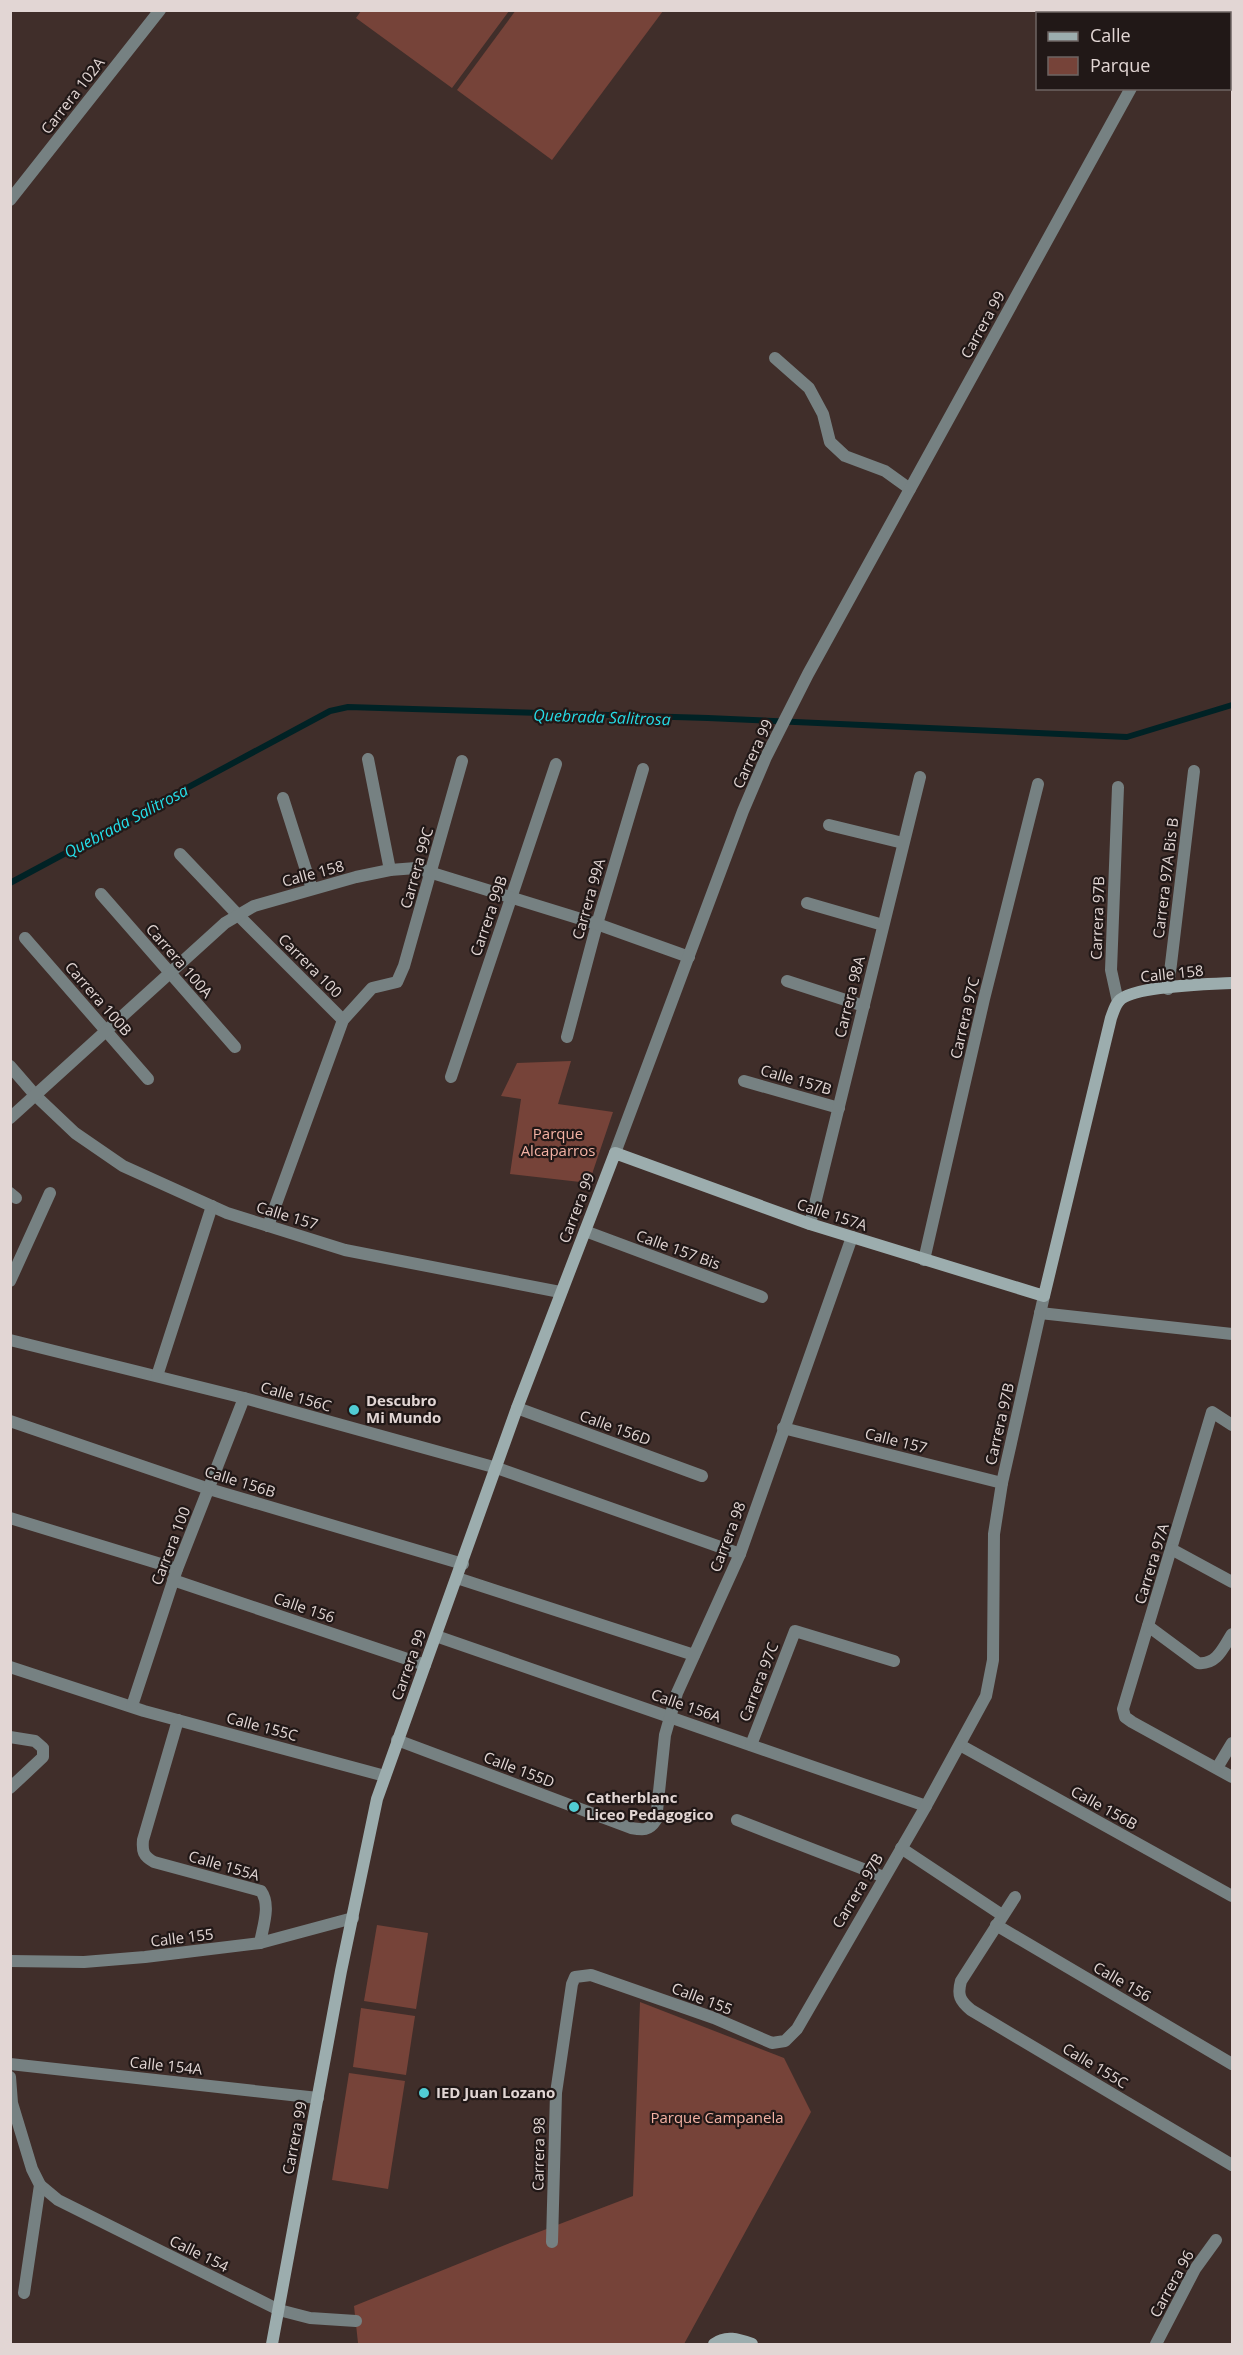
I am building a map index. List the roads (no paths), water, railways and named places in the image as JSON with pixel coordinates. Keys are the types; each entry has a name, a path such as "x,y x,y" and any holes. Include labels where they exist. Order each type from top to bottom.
{"street":[{"name":"Carrera 102A","path":"10,200 160,10"},
{"name":"Carrera 99","path":"272,2344 341,1971 377,1799 517,1408 743,811 766,757 799,691 1130,90"},
{"path":"775,358 809,388 823,414 830,442 845,456 885,471 910,489"},
{"path":"368,759 390,870"},
{"name":"Carrera 99C","path":"343,1020 372,988 397,982 404,966 462,761"},
{"name":"Carrera 99B","path":"451,1077 556,764"},
{"name":"Carrera 99A","path":"567,1037 597,924 643,769"},
{"name":"Carrera 97A Bis B","path":"1168,988 1194,771"},
{"name":"Carrera 98A","path":"810,1224 920,777"},
{"name":"Carrera 97C","path":"924,1260 984,999 1038,784"},
{"name":"Carrera 97B","path":"797,2029 926,1806 986,1696 993,1660 994,1534 1002,1483 1040,1313 1111,1018 1118,1002 1111,970 1119,787"},
{"path":"283,798 312,889"},
{"path":"830,825 903,843"},
{"name":"Carrera 100","path":"180,854 343,1020 268,1226"},
{"name":"Calle 158","path":"10,1118 225,923 254,906 390,870 416,868 431,872 597,924 689,957"},
{"name":"Carrera 100A","path":"101,894 235,1047"},
{"path":"807,903 883,925"},
{"name":"Carrera 100B","path":"24,938 148,1079"},
{"name":"Calle 158","path":"1118,1002 1133,993 1232,979"},
{"path":"787,981 864,1006"},
{"name":"Calle 157","path":"10,1066 36,1096 75,1133 123,1166 212,1206 345,1250 560,1292"},
{"name":"Calle 157B","path":"744,1081 839,1108"},
{"name":"Calle 157A","path":"615,1153 810,1224 1044,1296"},
{"path":"10,1281 50,1193"},
{"path":"157,1376 212,1206"},
{"name":"Calle 157 Bis","path":"585,1231 762,1297"},
{"name":"Carrera 98","path":"631,1828 642,1830 652,1827 656,1820 665,1735 677,1693 740,1554 852,1237"},
{"path":"1040,1313 1233,1334"},
{"name":"Calle 156C","path":"10,1340 244,1398 497,1468 740,1554"},
{"name":"Carrera 100","path":"132,1706 175,1575 244,1398"},
{"name":"Calle 156D","path":"517,1408 702,1476"},
{"name":"Carrera 97A","path":"1217,1768 1132,1722 1125,1717 1123,1709 1173,1550 1212,1412 1233,1425"},
{"name":"Calle 156B","path":"10,1421 209,1489 462,1564"},
{"name":"Calle 157","path":"783,1428 1002,1483"},
{"name":"Calle 156","path":"10,1518 425,1665"},
{"path":"1173,1550 1233,1582"},
{"path":"457,1578 694,1655"},
{"path":"1148,1626 1198,1663 1208,1664 1216,1659 1233,1634"},
{"name":"Carrera 97C","path":"751,1744 795,1631 894,1661"},
{"name":"Calle 156A","path":"436,1636 926,1806"},
{"name":"Calle 155C","path":"10,1667 178,1720 385,1776"},
{"name":"Calle 155A","path":"178,1720 142,1850 147,1858 154,1862 261,1891 266,1898 266,1907 260,1943"},
{"path":"10,1737 35,1742 43,1748 43,1757 10,1788"},
{"name":"Calle 155D","path":"398,1740 631,1828"},
{"path":"1233,1743 1217,1768 1233,1777"},
{"name":"Calle 156B","path":"960,1745 1233,1896"},
{"path":"737,1820 884,1877"},
{"name":"Calle 156","path":"901,1848 999,1920 1233,2064"},
{"path":"999,1920 1015,1897"},
{"name":"Calle 155","path":"10,1961 84,1962 145,1958 260,1943 353,1918"},
{"name":"Calle 155C","path":"999,1920 961,1981 958,1992 962,2002 971,2010 1233,2165"},
{"name":"Carrera 98","path":"552,2242 556,2093 561,2049 572,1984 575,1977 591,1975"},
{"name":"Calle 155","path":"591,1975 714,2018 772,2043 785,2040 797,2029"},
{"name":"Calle 154A","path":"10,2064 318,2098"},
{"path":"10,2077 11,2103 32,2169 40,2185 24,2293"},
{"name":"Calle 154","path":"40,2185 58,2200 279,2310 310,2318 356,2321"},
{"name":"Carrera 96","path":"1156,2344 1195,2269 1216,2240"},
{"path":"715,2343 732,2338 752,2344"}],"waterway":[{"name":"Quebrada Salitrosa","path":"10,883 330,711 348,707 708,718 1127,737 1232,705"}],"place":[{"name":"Descubro Mi Mundo","path":"354,1410"},
{"name":"Catherblanc Liceo Pedagogico","path":"574,1807"},
{"name":"IED Juan Lozano","path":"424,2093"}],"park label":[{"name":"Parque Alcaparros","path":"558,1142"},
{"name":"Parque Campanela","path":"717,2118"}]}
